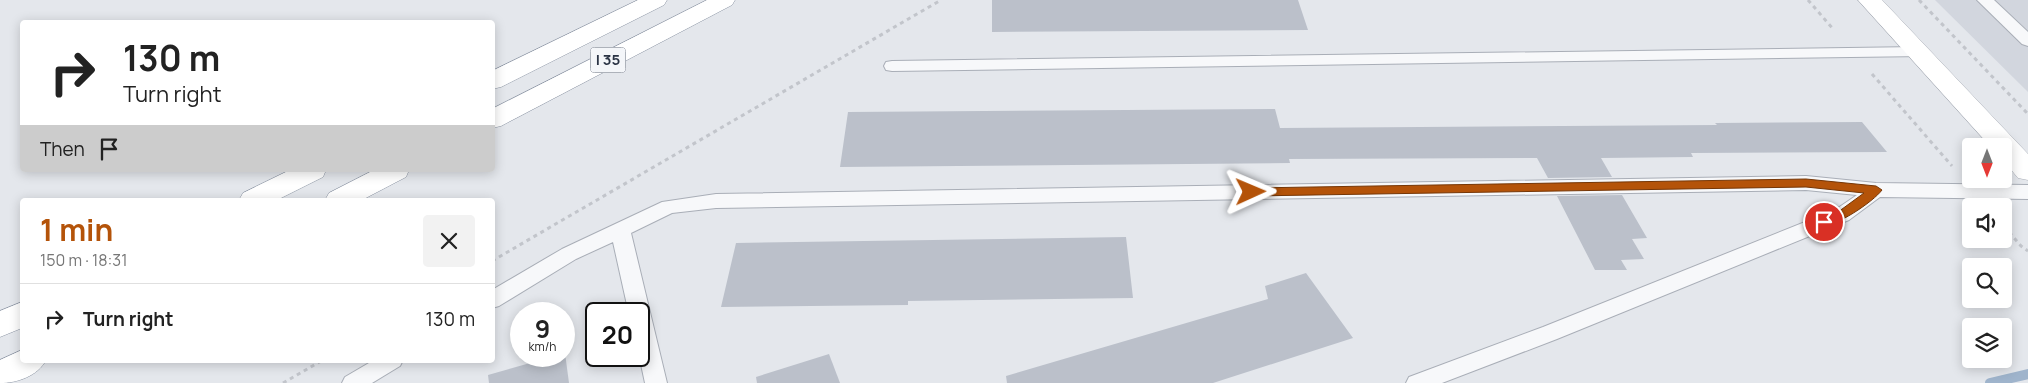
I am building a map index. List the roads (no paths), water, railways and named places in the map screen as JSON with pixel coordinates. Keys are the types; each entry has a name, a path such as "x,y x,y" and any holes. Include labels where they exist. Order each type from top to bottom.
{"main road":[{"name":"I 35","path":"495,80 656,0"},
{"name":"I 35","path":"495,118 724,0"},
{"path":"1869,0 2028,170"},
{"path":"256,198 309,172"},
{"path":"343,198 392,172"},
{"path":"0,325 20,315"},
{"path":"0,376 24,363"}],"lane":[{"path":"1985,0 2028,41"},
{"path":"892,66 1918,52"},
{"path":"495,298 569,254 669,207 716,201 1806,183 1876,190 2028,192"},
{"path":"1417,383 1842,215 1876,190"},
{"path":"620,230 656,383"},
{"path":"353,383 387,363"}],"waterway":[{"path":"1990,383 2028,374"}]}
